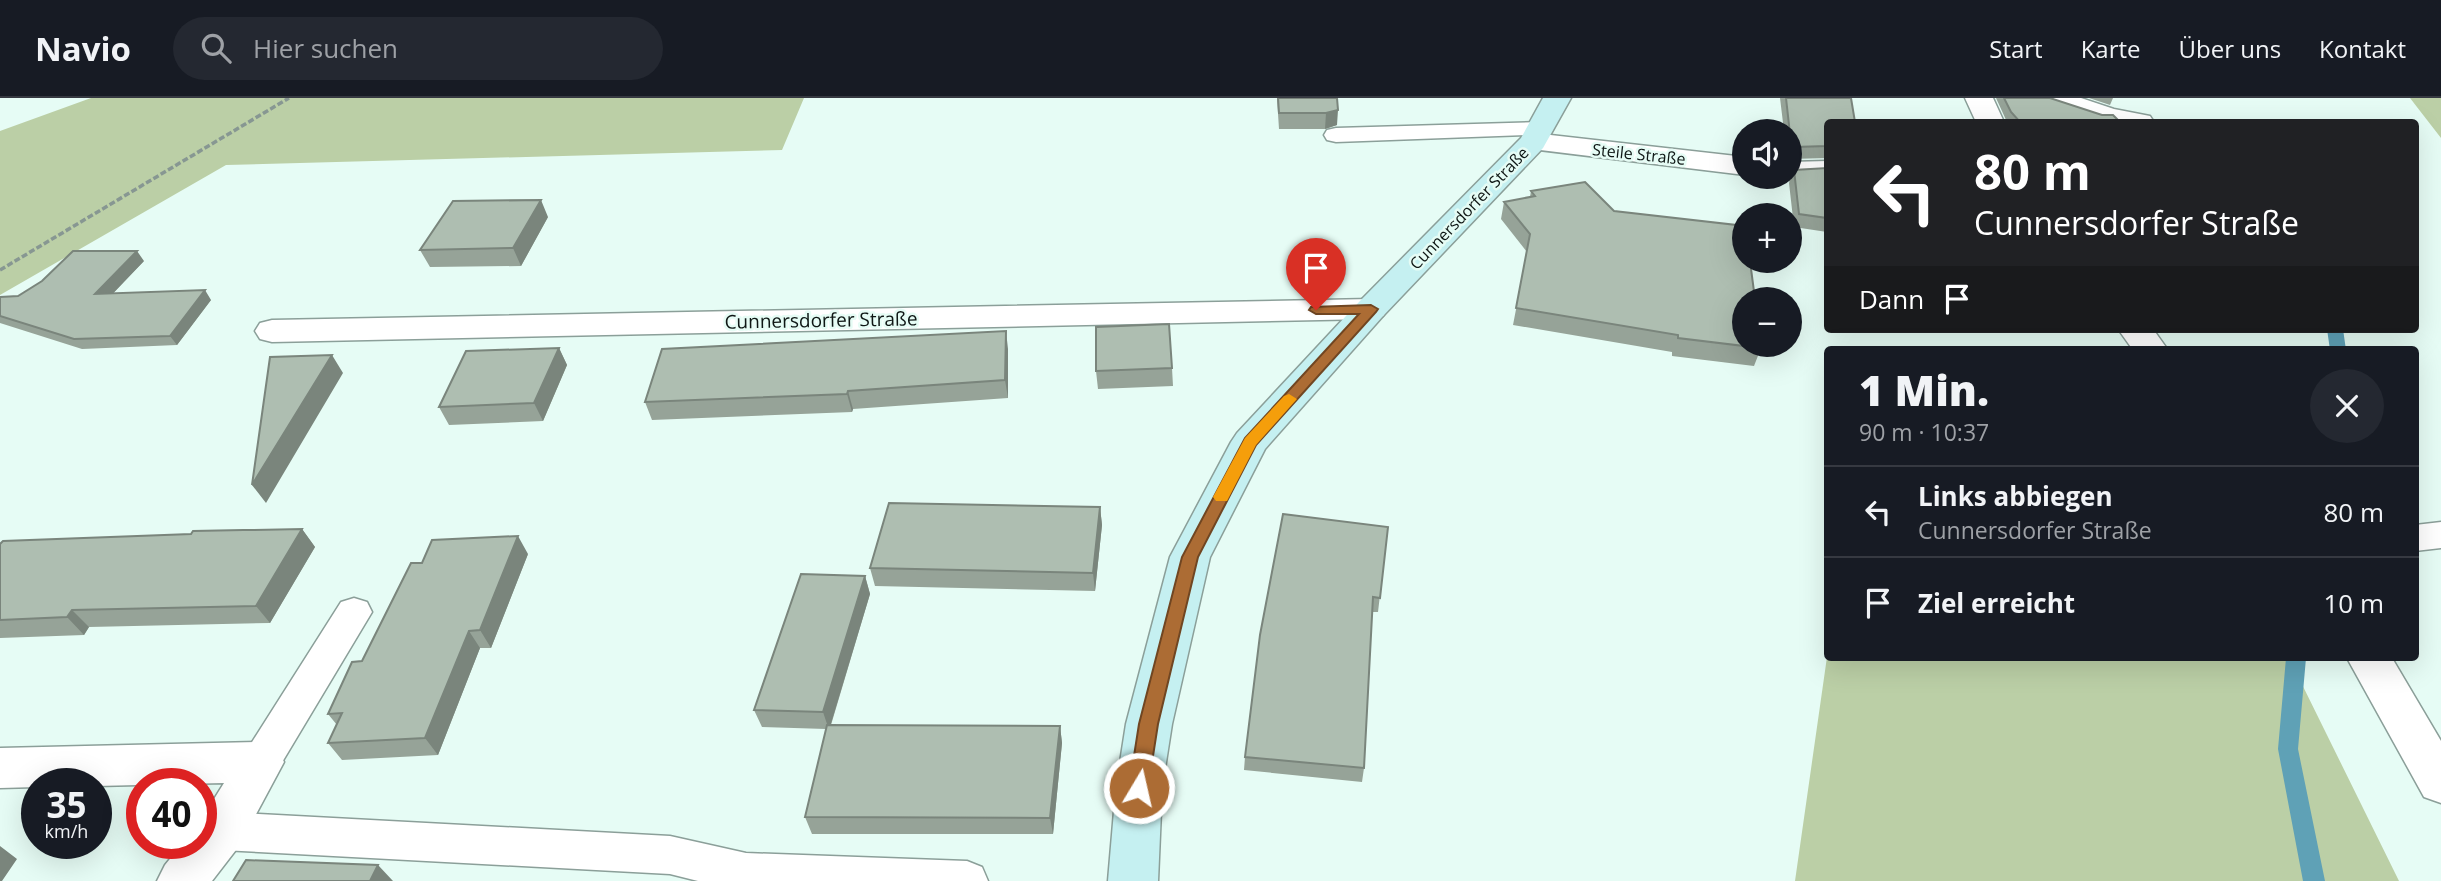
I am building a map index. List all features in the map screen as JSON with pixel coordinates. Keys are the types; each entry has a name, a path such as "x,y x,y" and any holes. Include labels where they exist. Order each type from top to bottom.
{"street":[{"path":"1979,98 1989,119"},
{"path":"2053,98 2121,119"},
{"name":"Steile Straße","path":"1544,123 1732,163"},
{"name":"Cunnersdorfer Straße","path":"1133,881 1139,788 1149,724 1190,557 1250,442 1544,123"},
{"path":"1802,171 1824,170"},
{"name":"Cunnersdorfer Straße","path":"272,331 1371,309"},
{"path":"2371,661 2441,783"},
{"path":"0,768 261,762"},
{"path":"183,881 222,831 261,762"}],"lane":[{"path":"1336,135 1544,123"},
{"path":"2419,538 2441,536"},
{"path":"261,762 354,612"},
{"path":"222,831 670,855 746,873 967,881"}],"path":[{"path":"0,270 289,98"}],"green space":[{"path":"91,98 804,98 782,150 226,165 0,295 0,131"},
{"path":"2410,98 2441,98 2441,138"},
{"path":"1826,661 2290,661 2399,881 1795,881"}],"building":[{"path":"1278,98 1337,98 1338,110 1326,113 1279,113"},
{"path":"1786,98 1851,98 1854,119 1824,119 1824,146 1802,147 1802,119 1788,119"},
{"path":"2004,98 2050,98 2102,115 2113,115 2117,119 2017,119"},
{"path":"1824,168 1824,218 1802,214 1802,203 1798,203 1796,189 1802,189 1802,170"},
{"path":"1585,182 1614,211 1732,225 1732,273 1752,273 1753,287 1732,287 1732,345 1678,338 1678,335 1516,308 1530,234 1504,202 1535,196 1531,191"},
{"path":"541,200 513,248 420,250 453,201"},
{"path":"73,251 137,251 95,294 205,290 170,336 74,339 0,316 0,297 18,296 42,281"},
{"path":"1169,324 1172,368 1096,371 1096,327"},
{"path":"1006,331 1005,380 848,391 847,394 645,402 662,349"},
{"path":"559,348 534,403 439,407 466,351"},
{"path":"332,355 252,485 270,357"},
{"path":"889,503 1100,507 1093,573 870,568"},
{"path":"1283,514 1388,527 1380,598 1373,597 1364,768 1245,757 1260,635"},
{"path":"302,529 256,606 72,610 67,617 0,620 0,544 3,541 191,534 193,531"},
{"path":"518,536 480,630 469,631 425,738 328,743 342,713 328,714 352,662 362,661 411,563 422,563 432,540"},
{"path":"801,574 865,576 823,712 754,710"},
{"path":"827,725 1060,726 1050,818 805,817"},
{"path":"246,860 378,865 370,881 233,881"}],"waterway":[{"path":"2336,333 2337,346"},
{"path":"2296,661 2288,749 2314,881"}],"slow traffic":[{"path":"1221,497 1250,442 1289,399"}],"route":[{"path":"1139,788 1149,724 1190,557 1250,442 1371,309 1316,310"}]}
